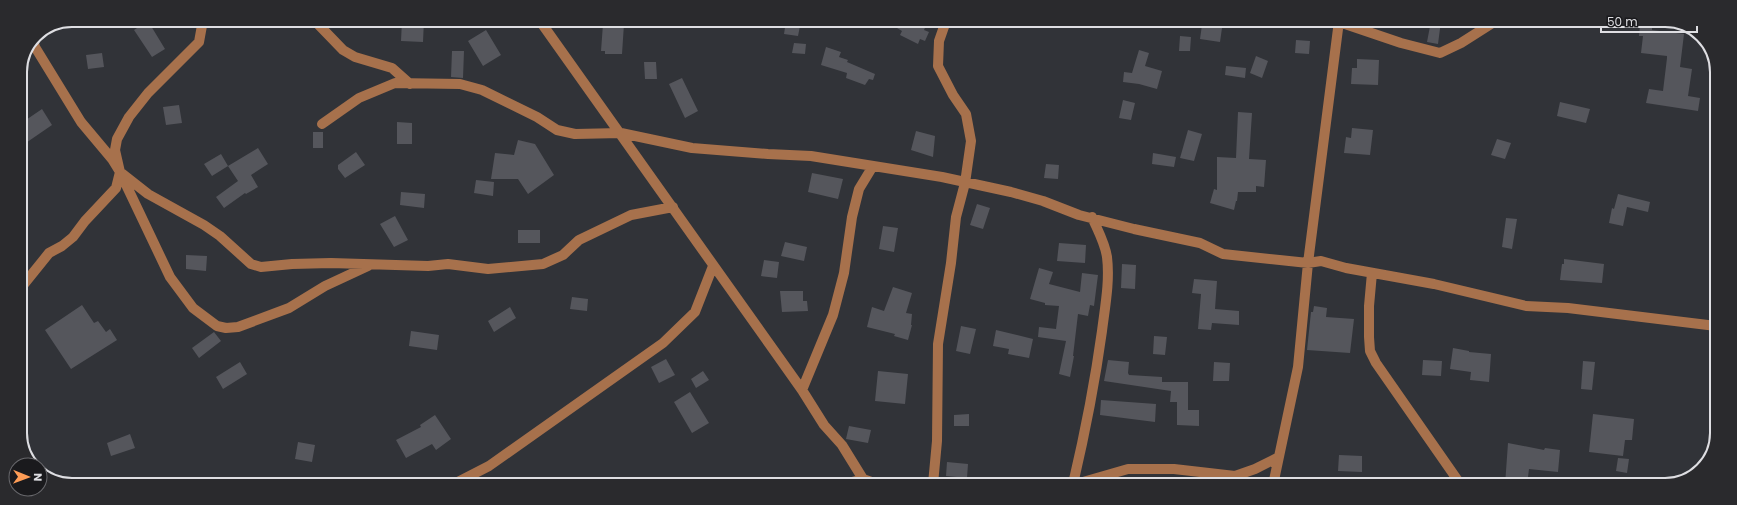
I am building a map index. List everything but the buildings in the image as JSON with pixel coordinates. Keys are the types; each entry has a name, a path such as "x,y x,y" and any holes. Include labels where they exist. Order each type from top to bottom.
{"street":[{"path":"27,280 49,253 62,246 73,237 85,221 108,199 116,188 120,172 115,150 117,139 128,117 148,93 199,42 202,27"},
{"path":"321,27 343,50 355,57 392,68 410,84"},
{"path":"545,27 802,390 824,425 842,445 862,478"},
{"path":"934,478 937,440 938,344 951,263 956,217 965,183 971,141 966,114 952,95 938,66 940,41 944,27"},
{"path":"1274,478 1277,458 1298,367 1308,263 1338,27"},
{"path":"1354,27 1401,43 1440,53 1461,43 1486,27"},
{"path":"35,47 81,122 112,159 120,172 170,277 193,308 217,326 226,328 238,327 288,308 325,286 370,265"},
{"path":"322,124 359,98 395,83 460,84 482,90 537,117 558,130 575,134 621,133 692,148 811,156 942,177 1011,192 1043,201 1079,215 1092,217 1134,229 1200,243 1223,254 1308,263 1321,261 1346,268 1434,284 1526,306 1568,308 1710,325"},
{"path":"802,390 833,315 844,273 852,217 859,189 873,166"},
{"path":"120,172 148,194 204,225 220,236 250,264 261,267 292,264 332,263 428,266 448,264 488,269 544,264 563,255 580,240 631,215 673,207"},
{"path":"1076,478 1089,414 1107,296 1107,258 1104,241 1092,217"},
{"path":"466,478 489,466 663,343 695,312 713,266"},
{"path":"1372,273 1369,306 1370,351 1376,363 1456,478"},
{"path":"1233,478 1277,458"},
{"path":"1096,478 1128,469 1174,469 1235,476"}]}
